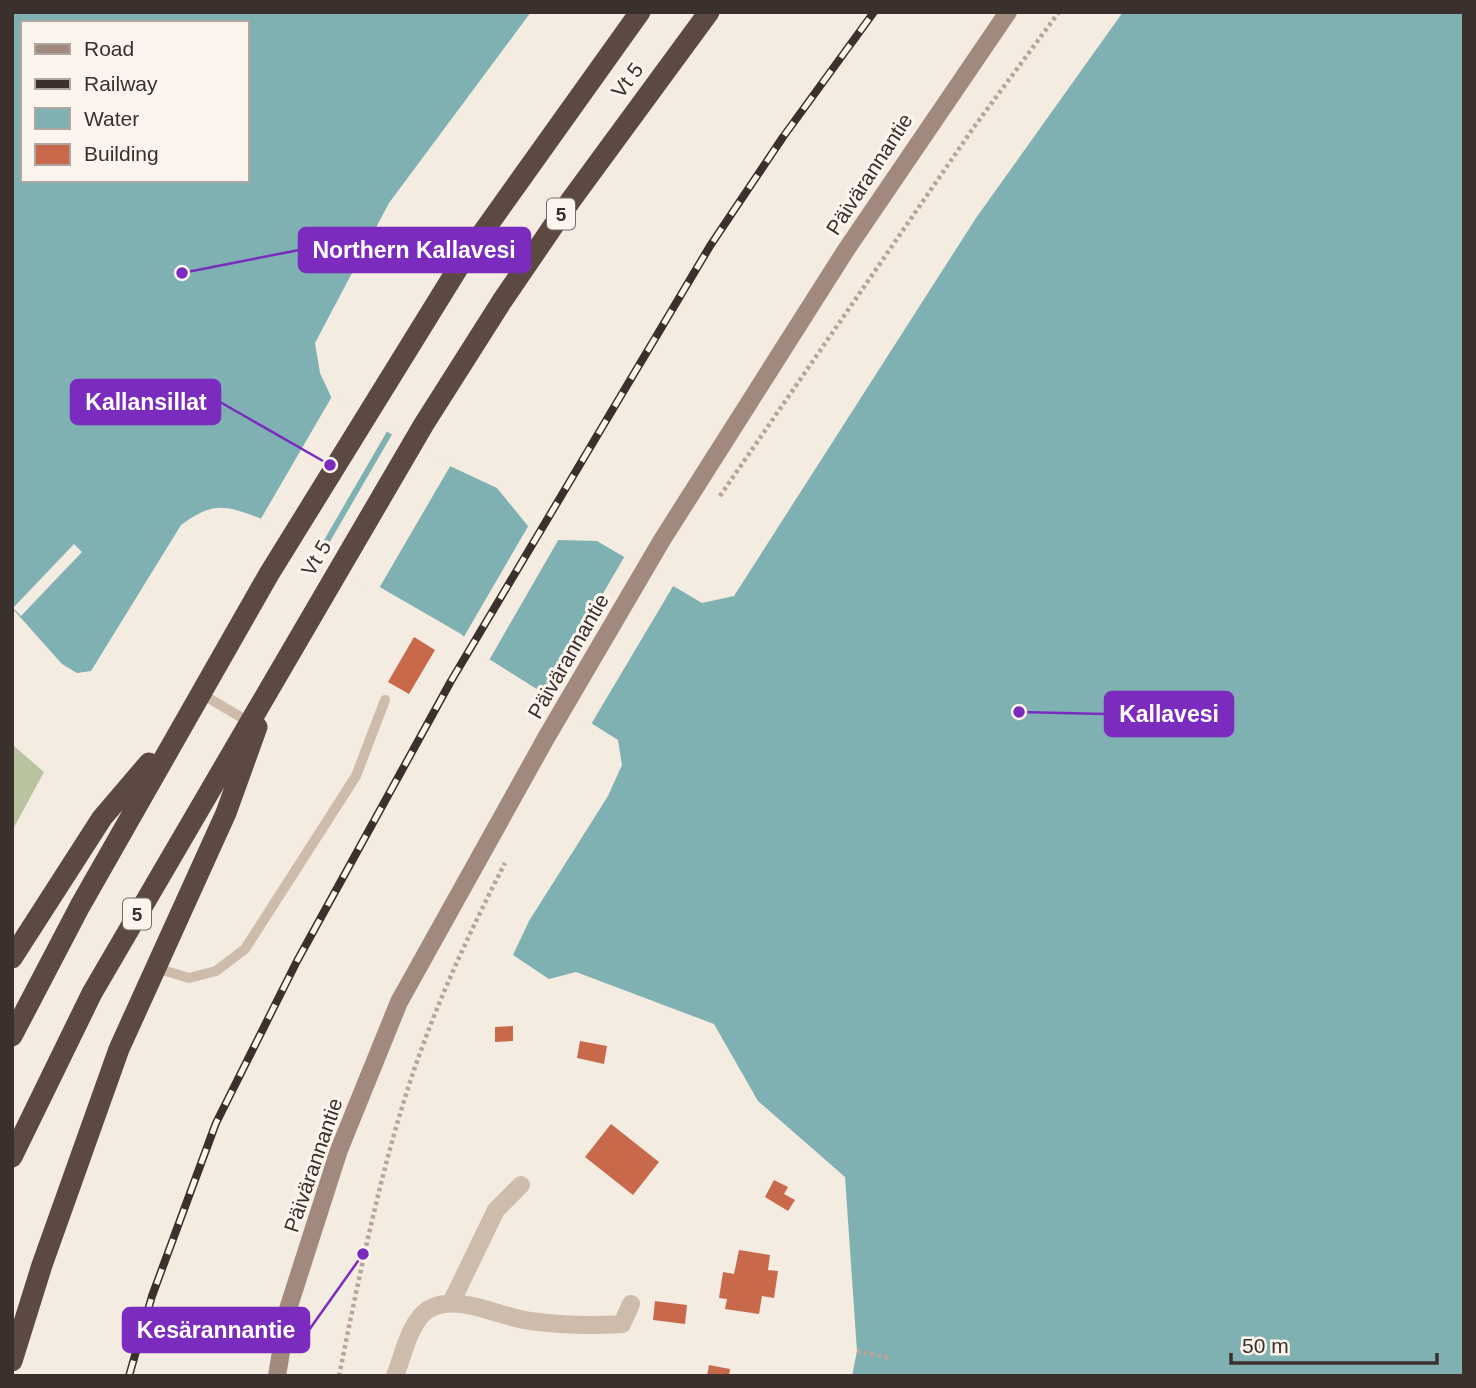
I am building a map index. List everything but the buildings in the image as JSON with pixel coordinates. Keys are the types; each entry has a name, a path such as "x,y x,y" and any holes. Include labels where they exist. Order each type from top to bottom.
{"highway":[{"name":"Vt 5","path":"12,1036 178,730 269,574 463,260 640,12"},
{"name":"Vt 5","path":"12,1157 92,993 424,424 502,301 607,149 709,12"},
{"path":"12,1361 42,1265 119,1049 226,813 275,678"},
{"path":"12,958 102,818 178,730"}],"main road":[{"name":"Päivärannantie","path":"277,1376 288,1310 339,1150 399,1002 546,738 662,540 846,250 1008,12"}],"street":[{"path":"451,1303 496,1210 521,1185"},
{"path":"395,1376 416,1323 428,1310 451,1303 529,1321 605,1325 622,1324 631,1304"}],"lane":[{"path":"200,692 249,722"},
{"path":"156,968 189,978 216,971 245,949 356,776 385,700"}],"path":[{"path":"713,506 974,128 1059,12"},
{"path":"339,1376 363,1254 410,1082 450,977 510,854"},
{"path":"857,1351 890,1358"}],"green space":[{"path":"14,746 44,772 12,831 12,749"}],"water":[{"path":"12,12 531,12 389,203 315,343 320,373 333,401 437,460 497,488 528,526 558,540 597,541 702,603 734,596 976,218 1123,12 1464,12 1464,1376 852,1376 857,1351 845,1177 758,1101 714,1024 576,972 549,979 513,955 529,921 608,796 622,765 618,740 489,659 461,634 262,519 229,508 202,512 181,525 91,671 77,673 62,664 12,608"}],"pier":[{"path":"334,393 336,398 389,428 316,554 259,522"},
{"path":"394,431 452,463 378,590 321,557"},
{"path":"530,523 560,537 488,662 462,640"},
{"path":"74,544 82,552 21,616 13,608"},
{"path":"626,554 675,583 590,726 543,696"}],"railway":[{"path":"129,1376 152,1296 216,1123 297,961 451,681 710,246 783,137 874,12"}],"place":[{"name":"Northern Kallavesi","path":"182,273"},
{"name":"Kallansillat","path":"330,465"},
{"name":"Kallavesi","path":"1019,712"},
{"name":"Kesärannantie","path":"363,1254"}]}
